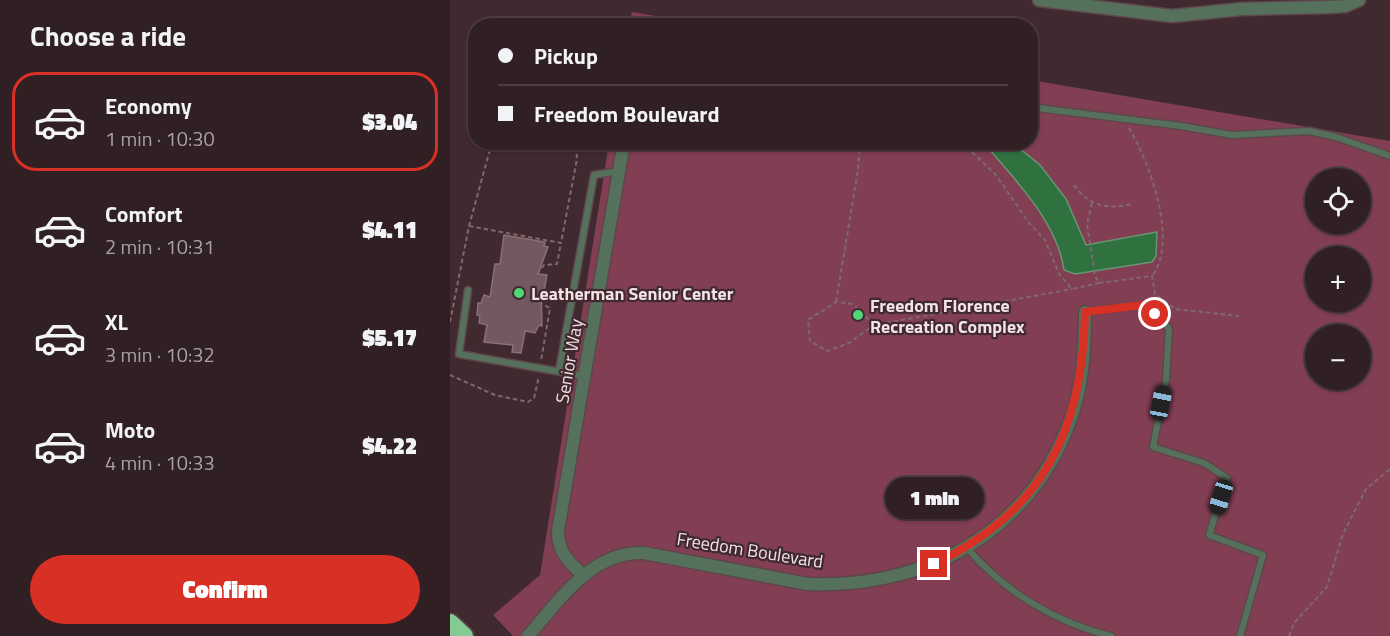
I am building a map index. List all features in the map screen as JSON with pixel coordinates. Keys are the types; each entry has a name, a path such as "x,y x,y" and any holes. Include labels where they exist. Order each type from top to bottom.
{"highway":[{"path":"450,623 464,636"}],"street":[{"path":"1039,0 1157,16 1211,6 1328,7 1359,0"},
{"name":"Senior Way","path":"584,576 564,558 560,549 558,531 623,150"},
{"name":"Freedom Boulevard","path":"528,636 584,576 611,558 633,553 808,584 868,583 912,573 966,547 1001,522 1020,502 1047,467 1060,444 1070,421 1082,374 1085,312"}],"lane":[{"path":"1038,108 1232,135 1309,131 1336,137 1390,156"},
{"path":"560,371 594,175 619,171"},
{"path":"468,290 459,354 584,375"},
{"path":"1085,312 1143,305 1160,317 1168,329 1166,380 1153,447 1204,463 1227,478 1209,535 1263,555 1240,636"},
{"path":"966,547 988,572 1024,599 1062,619 1111,636"}],"path":[{"path":"1123,118 1138,143 1157,192 1162,223 1157,269 1152,276 1155,294 1175,309 1239,316"},
{"path":"450,322 469,226 490,150"},
{"path":"537,274 544,265 557,264 577,159 576,150"},
{"path":"836,302 859,150"},
{"path":"972,152 996,175 1029,223 1045,240 1059,274 1072,289"},
{"path":"1074,185 1092,203 1108,207 1132,204"},
{"path":"1092,203 1087,224 1095,276 1099,283"},
{"path":"469,226 561,243"},
{"path":"874,325 853,304 836,302 808,320 810,341 827,351 849,343 874,325 1099,283 1152,276"},
{"path":"450,375 495,395 528,402 534,398 550,308 537,301 534,289"},
{"path":"1289,636 1294,623 1327,587 1343,534 1366,489 1390,469"}],"shaded area":[{"path":"632,12 667,18 631,18"},
{"path":"1038,81 1390,141 1390,636 513,636 493,615 540,575 608,150 1038,150"},
{"path":"990,150 1022,150 1040,165 1066,199 1086,245 1157,232 1156,256 1152,262 1075,274 1064,270 1053,235 1021,186"}],"building":[{"name":"Leatherman Senior Center","path":"504,235 545,242 544,246 548,247 538,274 547,275 544,291 541,291 542,326 539,325 535,333 525,331 521,353 512,352 513,345 484,342 487,325 479,323 480,316 477,315 478,303 481,303 484,295 490,297 495,264 500,264"}],"place":[{"name":"Leatherman Senior Center","path":"519,293"},
{"name":"Freedom Florence Recreation Complex","path":"858,315"}],"route":[{"path":"934,564 955,554 1001,522 1036,483 1047,467 1070,421 1077,398 1085,351 1085,312 1143,305 1155,314"}]}
